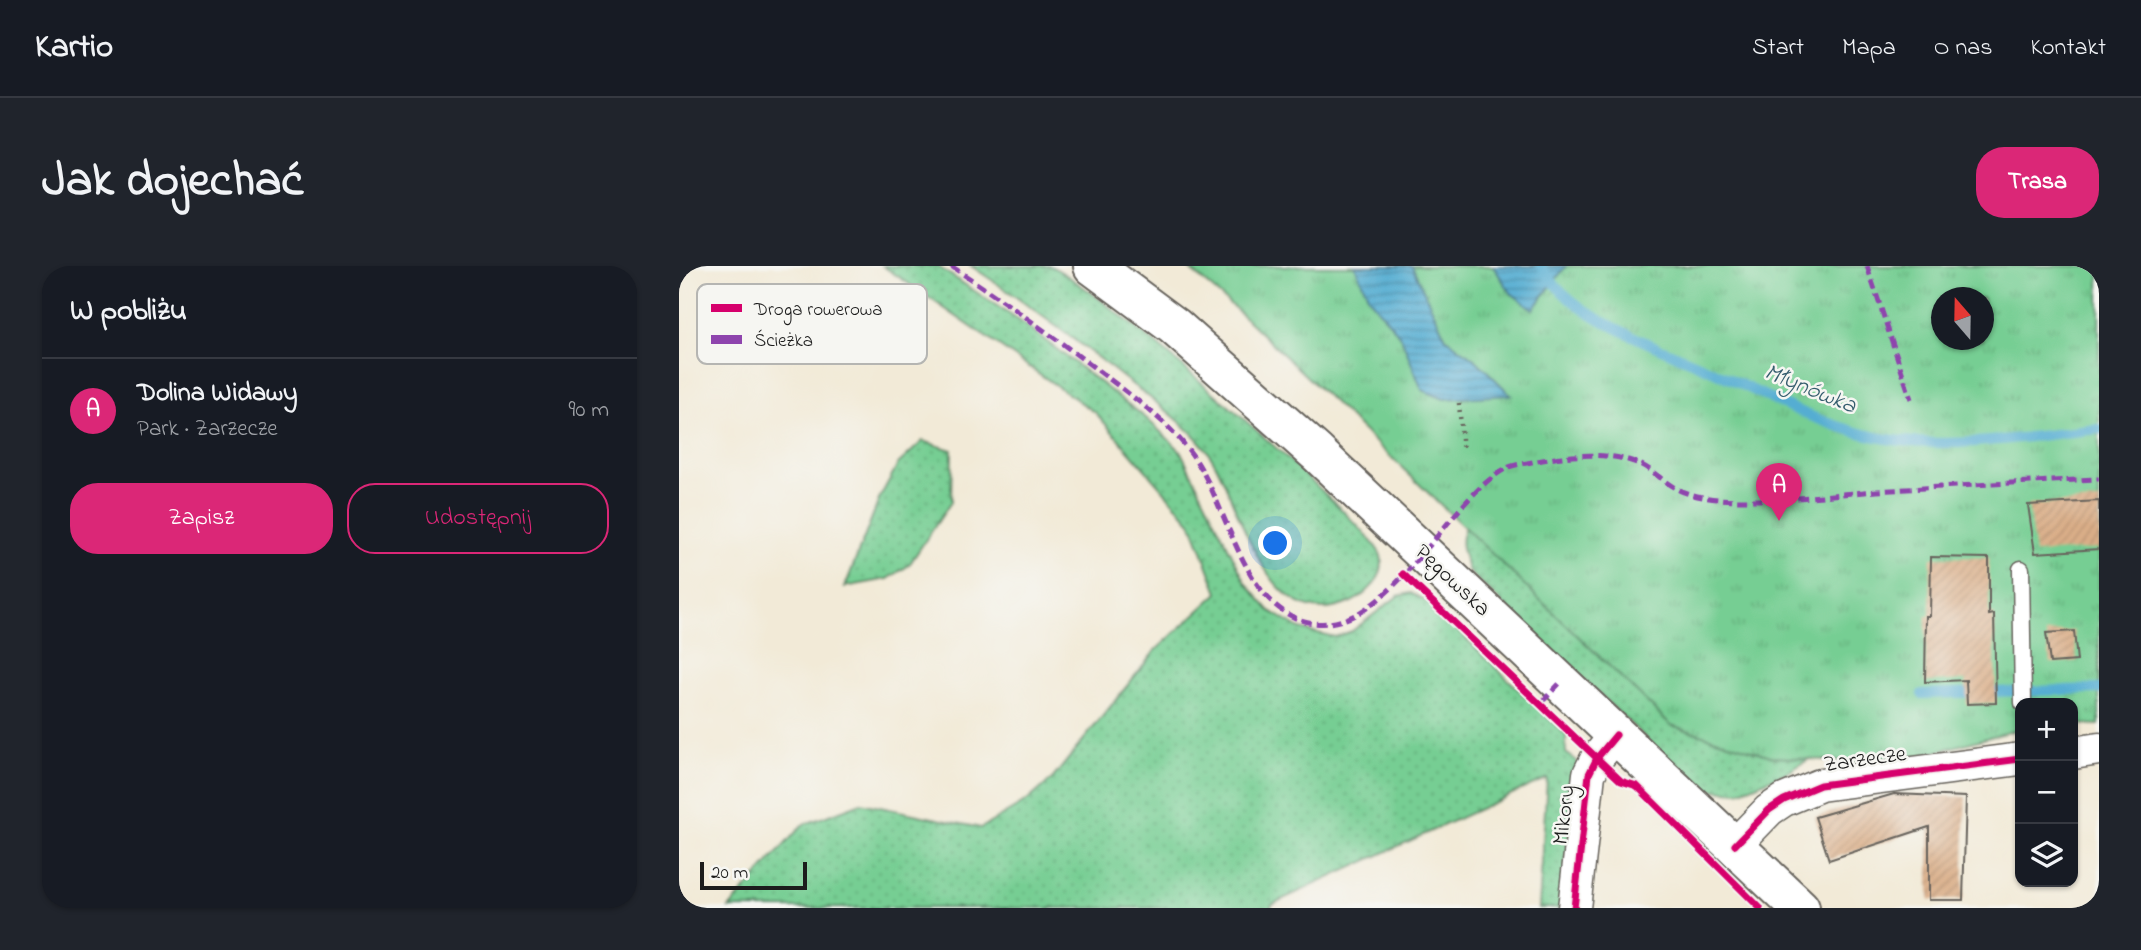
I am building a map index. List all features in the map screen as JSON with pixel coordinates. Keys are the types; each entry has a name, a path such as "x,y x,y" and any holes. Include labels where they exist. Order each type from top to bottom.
{"main road":[{"name":"Pęgowska","path":"1093,266 1174,326 1317,453 1800,908"}],"street":[{"name":"Mikory","path":"1574,908 1589,774 1597,758 1616,735"},
{"path":"2078,751 2099,749"},
{"name":"Zarzecze","path":"1735,845 1784,800 1820,785 2015,760"}],"lane":[{"path":"2021,569 2023,698"}],"path":[{"path":"1459,402 1463,451"}],"green space":[{"path":"883,266 937,266 1024,324 1146,418 1180,450 1246,583 1269,610 1300,629 1335,637 1352,631 1398,596 1411,593 1429,603 1566,735 1566,753 1577,761 1561,908 1539,908 1547,778 1272,904 1271,908 729,908 802,825 861,803 981,828 1027,801 1053,778 1155,651 1218,593 1191,522 1096,413 927,296 927,284 909,284"},
{"path":"971,266 1049,266 1072,279 1114,310 1225,403 1331,499 1381,556 1382,564 1377,580 1365,593 1344,605 1317,609 1294,601 1275,583 1259,559 1223,478 1196,437 1162,407 1090,352"},
{"path":"1186,266 2099,266 2099,725 2078,724 2078,698 2015,698 2015,730 1891,764 1774,757 1671,725 1237,310"},
{"path":"923,441 952,450 951,502 909,565 888,579 845,587 880,497 898,464"},
{"path":"1468,522 1871,721 1788,772 1739,792 1700,789 1469,572 1461,541"}],"water":[{"path":"1355,266 1412,266 1446,338 1477,361 1511,395 1444,399 1422,390 1401,337 1369,298"},
{"path":"1493,266 1566,266 1533,309 1511,293"}],"building":[{"path":"2099,501 2099,549 2035,553 2028,505"},
{"path":"1931,557 1989,558 1989,615 1994,614 1996,703 1967,704 1966,680 1925,682 1926,616 1930,616"},
{"path":"2074,631 2077,661 2050,663 2046,633"},
{"path":"1894,794 1966,797 1963,900 1929,900 1929,827 1829,860 1815,817"}],"waterway":[{"name":"Młynówka","path":"1541,266 1555,285 1573,302 1617,329 1797,410 1864,434 1913,442 1966,443 2099,429"},
{"path":"1922,694 2099,689"}],"marked path":[{"path":"951,266 1066,347 1137,400 1168,427 1201,468 1247,567 1261,589 1278,607 1298,619 1329,623 1358,613 1385,594 1411,568 1483,485 1509,467 1540,460 1596,455 1624,459 1642,465 1686,493 1738,500 2099,479"},
{"path":"1867,266 1911,399"},
{"path":"1542,702 1560,683"}],"cycle path":[{"path":"1403,574 1621,781 1637,786 1760,908"},
{"path":"1574,908 1589,774 1597,758 1616,735"},
{"path":"1735,845 1769,810 1784,800 1820,785 2015,760"}],"place":[{"name":"Dolina Widawy","path":"1779,521"}]}
